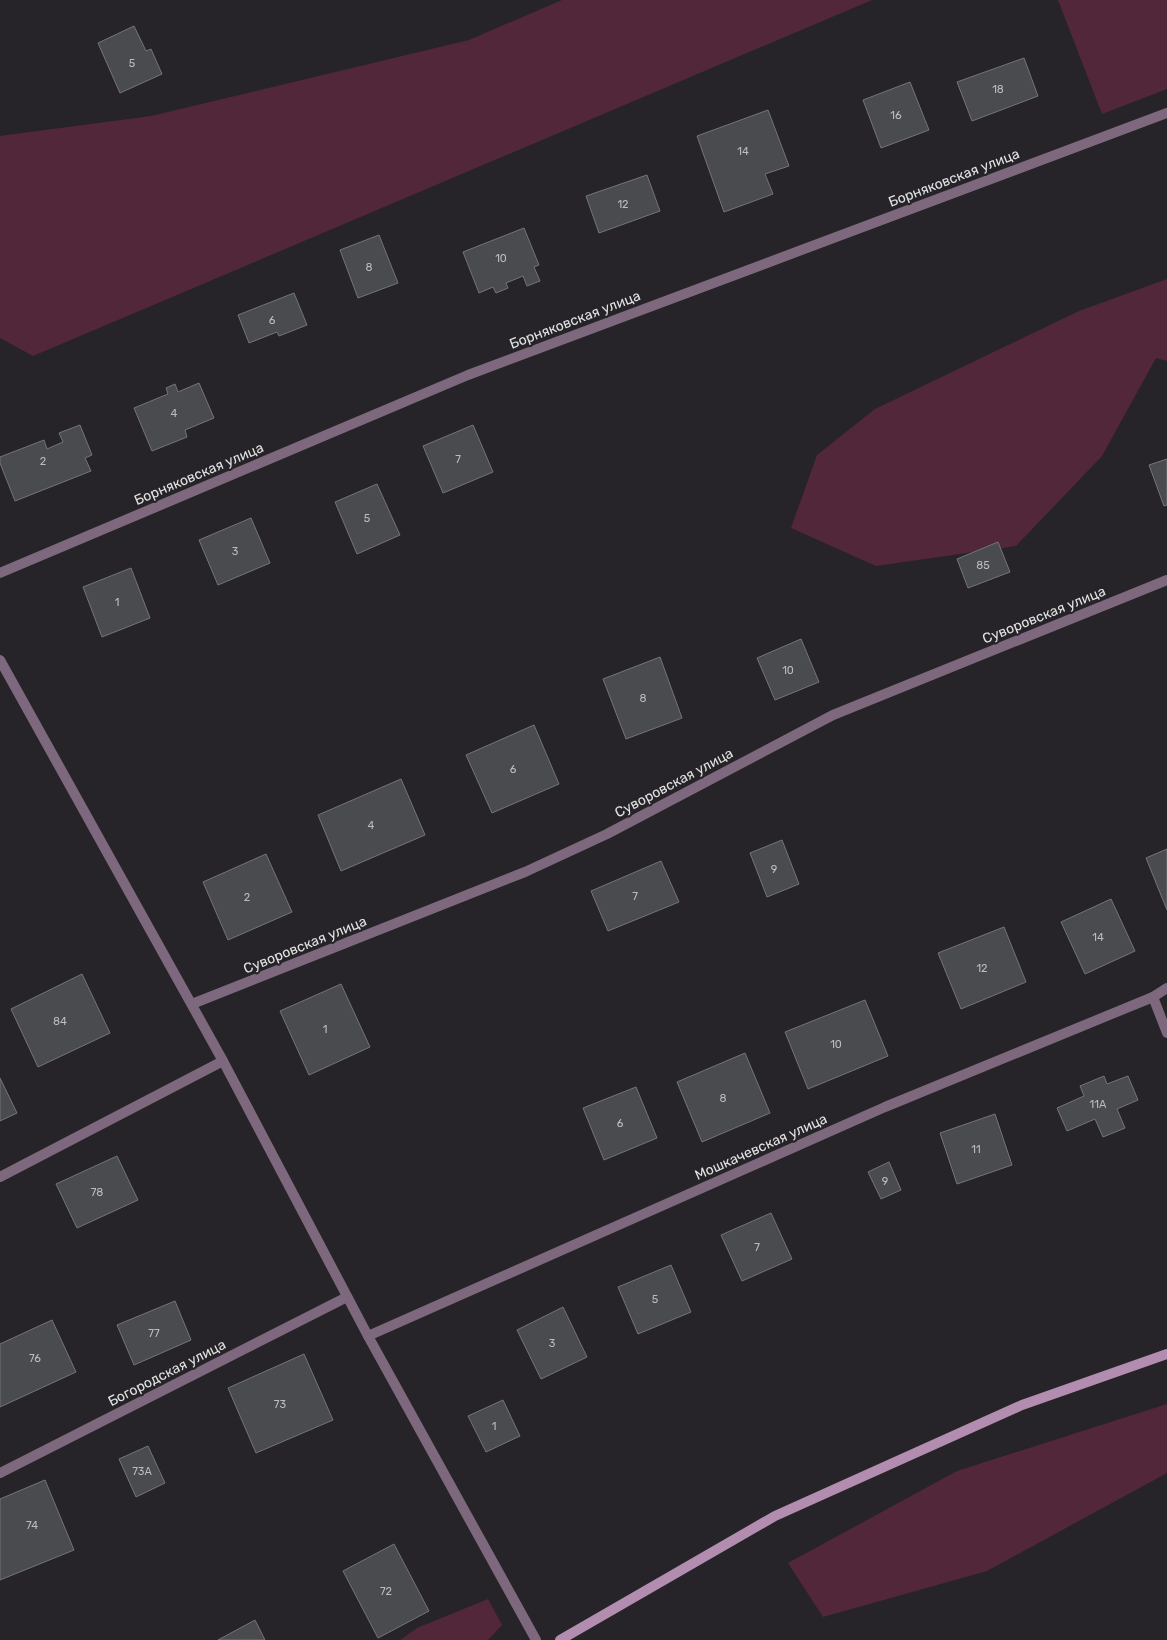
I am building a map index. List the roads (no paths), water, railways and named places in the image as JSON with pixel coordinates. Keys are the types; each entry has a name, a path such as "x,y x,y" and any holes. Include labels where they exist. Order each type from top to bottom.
{"street":[{"name":"Борняковская улица","path":"0,573 468,375 1167,113"},
{"name":"Суворовская улица","path":"192,1004 525,872 607,834 833,715 1167,580"},
{"path":"0,660 192,1004 368,1336 536,1640"},
{"name":"Мошкачевская улица","path":"368,1336 885,1106 1153,997 1167,988"},
{"path":"1153,997 1167,1033"},
{"path":"0,1177 223,1061"},
{"name":"Богородская улица","path":"0,1473 347,1297"},
{"path":"560,1640 775,1516 1022,1405 1167,1354"}]}
